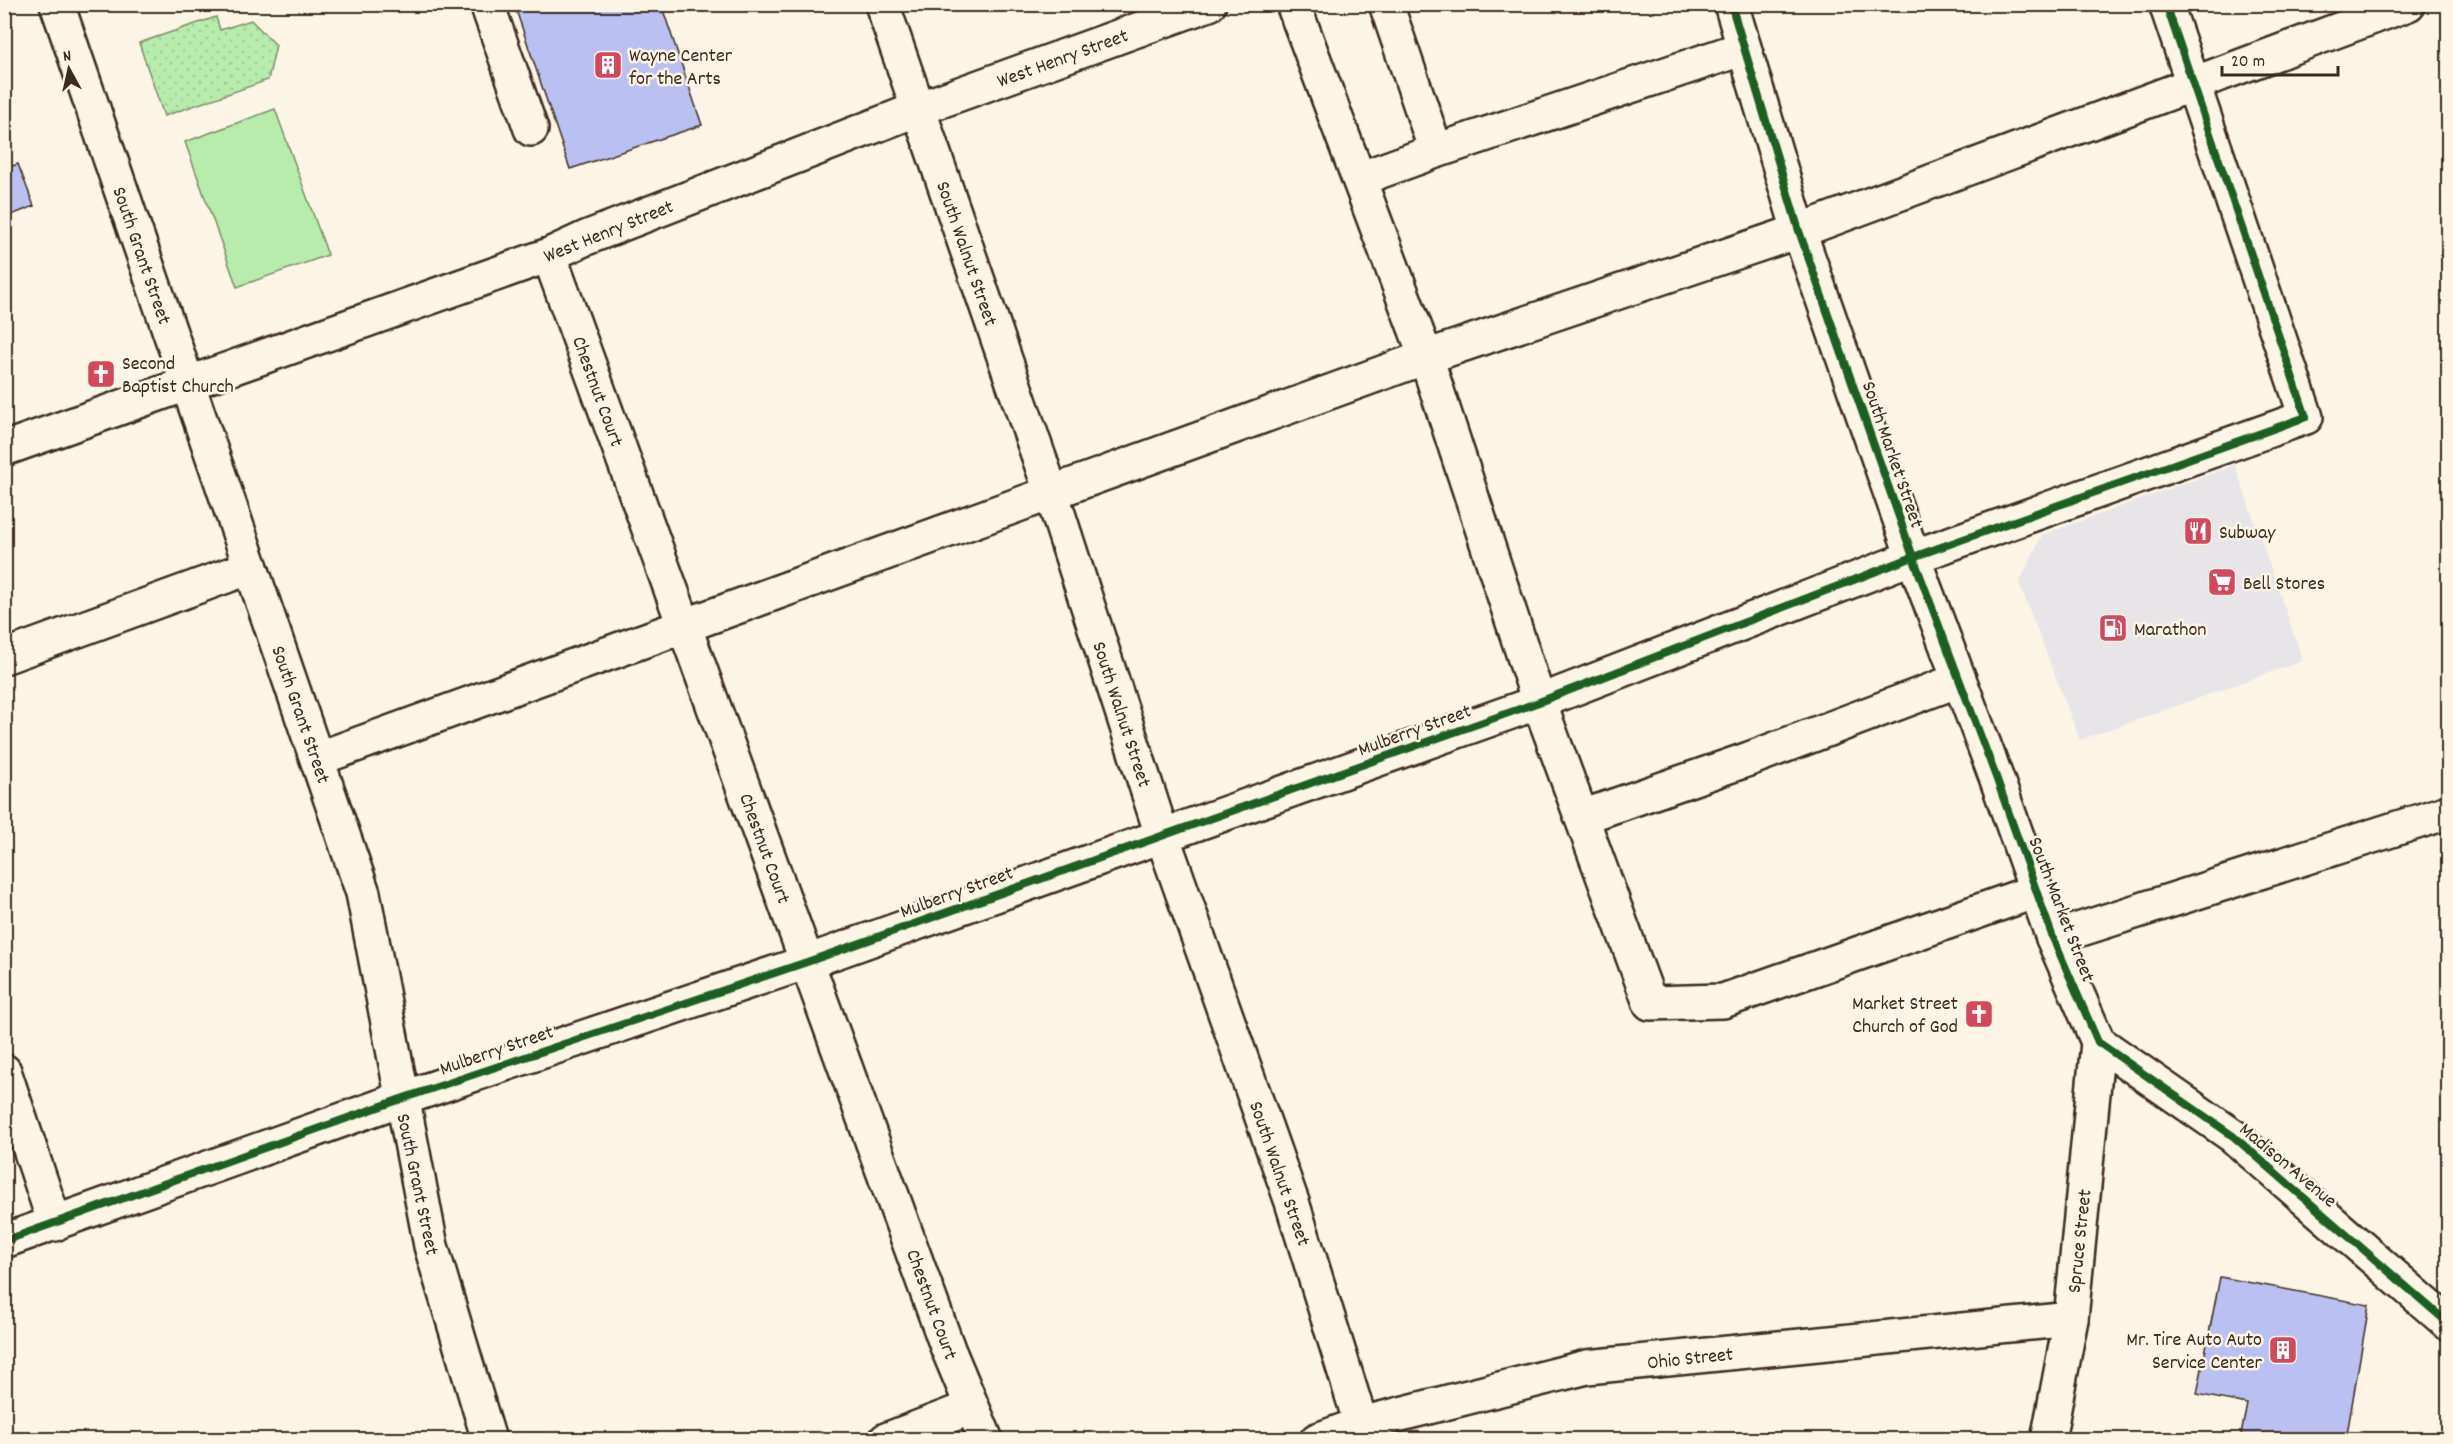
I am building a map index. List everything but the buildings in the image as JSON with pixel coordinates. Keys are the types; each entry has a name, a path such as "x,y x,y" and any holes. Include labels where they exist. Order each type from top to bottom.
{"street":[{"name":"South Grant Street","path":"57,4 363,893 431,1246 489,1440"},
{"path":"487,4 531,129"},
{"name":"South Walnut Street","path":"882,4 1051,492 1162,836 1292,1202 1362,1424"},
{"name":"West Henry Street","path":"4,449 549,255 918,109 1209,4"},
{"path":"1293,4 1426,357 1537,702 1650,1003 1723,1001 2036,891"},
{"path":"1386,4 1436,151"},
{"name":"South Market Street","path":"1731,4 1799,231 1912,557 2053,938 2098,1042"},
{"path":"2166,4 2194,83"},
{"path":"317,759 1426,357 1799,231 2408,4"},
{"path":"1359,178 1744,48"},
{"name":"Mulberry Street","path":"4,1241 401,1099 807,962 1537,702 1912,557 2306,417 2194,83"},
{"name":"Chestnut Court","path":"549,255 807,962 986,1440"},
{"path":"4,657 251,567"},
{"path":"1582,818 1749,759 1959,680"},
{"path":"2053,938 2448,812"},
{"name":"Spruce Street","path":"2048,1440 2071,1319 2098,1042"},
{"name":"Madison Avenue","path":"2098,1042 2233,1136 2448,1323"},
{"path":"4,1071 55,1224"},
{"name":"Ohio Street","path":"1317,1440 1362,1424 1587,1367 2071,1319"},
{"path":"886,1440 972,1407"}],"shaded area":[{"path":"2235,465 2303,661 2080,740 2019,583 2042,535"}],"green space":[{"path":"216,17 220,30 251,20 276,45 268,80 164,116 139,43"},
{"path":"275,109 328,255 237,287 185,142"}],"cycle path":[{"path":"1731,4 1799,231 1913,557 1996,777 2053,938 2098,1042 2233,1136 2448,1323"},
{"path":"4,1241 401,1099 807,962 1539,702 1913,557 2306,417 2166,4"}],"place":[{"name":"Wayne Center for the Arts","path":"608,65"},
{"name":"Second Baptist Church","path":"101,374"},
{"name":"Subway","path":"2198,531"},
{"name":"Bell Stores","path":"2222,582"},
{"name":"Marathon","path":"2113,628"},
{"name":"Market Street Church of God","path":"1979,1014"},
{"name":"Mr. Tire Auto Auto Service Center","path":"2283,1350"}]}
